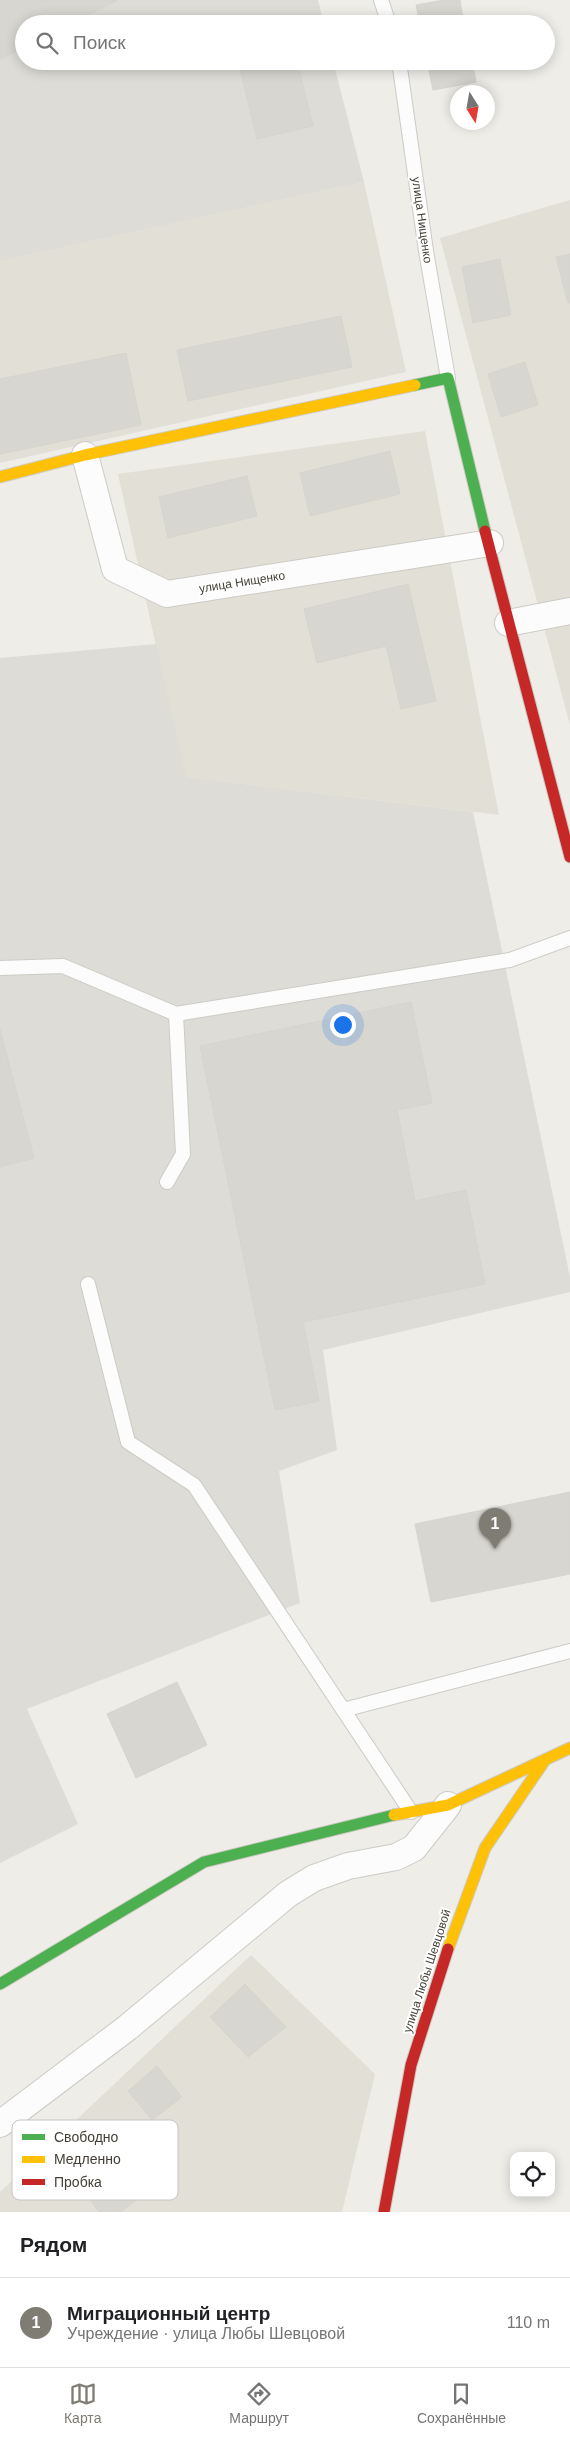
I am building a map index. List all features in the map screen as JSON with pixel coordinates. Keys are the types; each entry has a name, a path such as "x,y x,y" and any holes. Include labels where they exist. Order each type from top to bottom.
{"street":[{"path":"0,477 85,455 448,378"},
{"name":"улица Нищенко","path":"448,378 490,543 508,623 570,857"},
{"name":"улица Нищенко","path":"85,455 115,569 167,594 490,543"},
{"path":"508,623 570,611"},
{"path":"0,1984 204,1862 364,1821 448,1805 570,1748"},
{"name":"улица Любы Шевцовой","path":"384,2212 411,2065 446,1953 485,1848 546,1758"},
{"path":"0,2124 127,2028 288,1894 314,1878 348,1866 396,1856 414,1848 448,1805"}],"lane":[{"path":"381,0 386,15"},
{"name":"улица Нищенко","path":"400,70 426,251 448,378"},
{"path":"0,968 63,966 176,1014 510,960 570,938"},
{"path":"167,1182 183,1154 176,1014"},
{"path":"88,1284 128,1442 194,1485 411,1812"},
{"path":"343,1710 570,1651"}],"shaded area":[{"path":"0,0 318,0 322,15 15,15 15,70 335,70 364,182 0,261"},
{"path":"364,182 406,372 0,463 0,261"},
{"path":"570,200 570,725 440,238"},
{"path":"425,431 499,815 185,777 118,474"},
{"path":"156,644 186,777 473,812 570,1277 570,1292 323,1350 337,1450 279,1471 300,1603 27,1709 78,1824 0,1863 0,658"},
{"path":"251,1955 375,2074 342,2212 0,2212 0,2192 12,2181 12,2200 178,2200 178,2120 76,2120"}],"building":[{"path":"0,0 118,0 88,15 15,15 15,52 0,59"},
{"path":"444,0 460,0 462,15 418,15 416,5"},
{"path":"240,70 299,70 313,126 257,139"},
{"path":"429,70 474,70 476,82 450,85 450,87 433,90"},
{"path":"570,254 570,303 568,303 556,257"},
{"path":"500,259 511,315 473,323 462,267"},
{"path":"341,316 352,367 188,401 177,350"},
{"path":"126,353 141,425 0,454 0,379"},
{"path":"525,362 538,405 501,417 488,374"},
{"path":"390,451 400,494 310,516 300,473"},
{"path":"247,476 257,516 168,538 159,497"},
{"path":"408,584 436,701 401,709 386,646 317,663 304,609"},
{"path":"411,1002 432,1103 397,1110 415,1201 466,1190 485,1284 303,1322 319,1401 275,1410 200,1046"},
{"path":"0,1029 34,1158 0,1167"},
{"path":"570,1492 570,1574 431,1602 415,1524"},
{"path":"177,1682 207,1745 136,1778 107,1714"},
{"path":"245,1984 286,2027 248,2057 210,2017"},
{"path":"157,2066 182,2097 152,2120 128,2091"},
{"path":"90,2200 136,2200 121,2212 99,2212"}],"traffic: fast":[{"path":"415,385 448,378 485,531"},
{"path":"0,1984 204,1862 394,1815"}],"traffic: slow":[{"path":"0,477 85,455 415,385"},
{"path":"394,1815 448,1805 570,1748"},
{"path":"448,1949 485,1848 545,1760"}],"traffic: jam":[{"path":"485,531 570,857"},
{"path":"384,2212 411,2065 448,1949"}],"place":[{"name":"Миграционный центр","path":"495,1549"}]}
